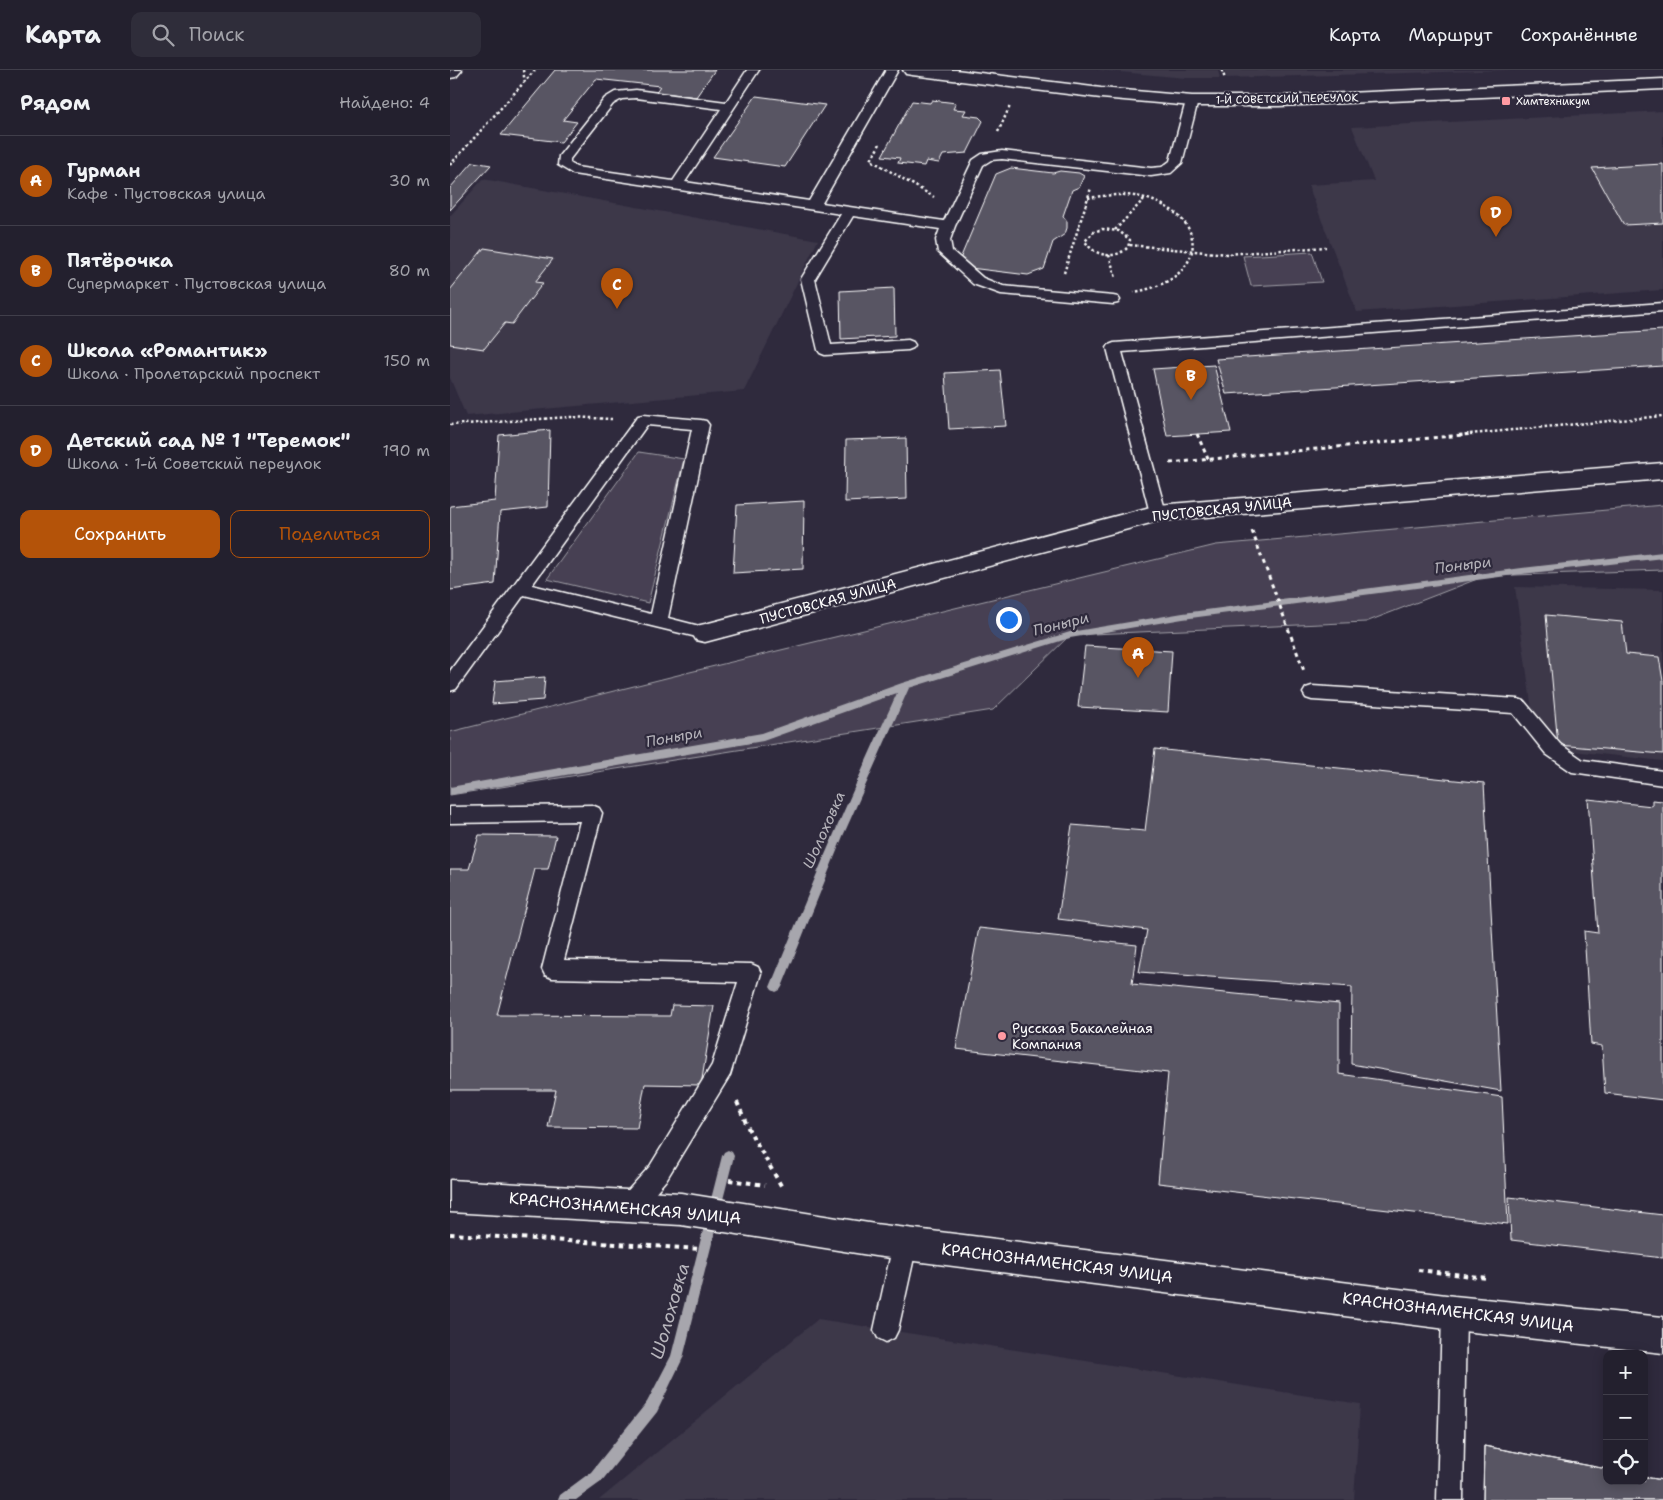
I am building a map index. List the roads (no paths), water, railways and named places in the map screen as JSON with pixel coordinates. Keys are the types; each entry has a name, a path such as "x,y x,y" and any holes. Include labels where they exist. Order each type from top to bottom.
{"street":[{"path":"450,73 453,70"},
{"name":"1-Й СОВЕТСКИЙ ПЕРЕУЛОК","path":"912,70 1101,93 1192,101 1280,101 1663,84"},
{"name":"ПУСТОВСКАЯ УЛИЦА","path":"705,633 1158,513 1663,471"},
{"name":"КРАСНОЗНАМЕНСКАЯ УЛИЦА","path":"450,1196 630,1205 681,1210 746,1218 905,1244 1454,1313 1663,1335"}],"lane":[{"path":"677,185 753,70"},
{"path":"813,206 892,70"},
{"path":"730,106 636,94 619,95 609,101 564,159 564,165 573,170 948,226"},
{"path":"1112,300 1001,290 978,281 945,252 943,240 948,226 978,163 986,158 1002,155 1151,172 1166,170 1176,163 1192,101"},
{"path":"849,211 808,280 824,350 908,345"},
{"path":"1158,513 1114,348 1663,307"},
{"path":"450,684 644,420 701,425 658,622"},
{"path":"520,588 705,633"},
{"path":"1312,693 1518,706 1553,749 1580,767 1663,778"},
{"path":"450,815 592,814 552,969 751,973 722,1068 658,1173 630,1205"},
{"path":"886,1330 905,1244"},
{"path":"1450,1500 1454,1313"}],"waterway":[{"name":"Поныри","path":"905,686 1070,635 1183,616 1522,571 1663,555"},
{"name":"Поныри","path":"450,791 763,737 905,686"},
{"name":"Шолоховка","path":"776,987 838,836 905,686"},
{"name":"Шолоховка","path":"565,1500 596,1477 652,1407 677,1358 728,1156"}],"place":[{"name":"Химтехникум","path":"1506,101"},
{"name":"Детский сад № 1 \"Теремок\"","path":"1496,237"},
{"name":"Школа «Романтик»","path":"617,309"},
{"name":"Пятёрочка","path":"1191,400"},
{"name":"Гурман","path":"1138,678"},
{"name":"Русская Бакалейная Компания","path":"1002,1036"}]}
